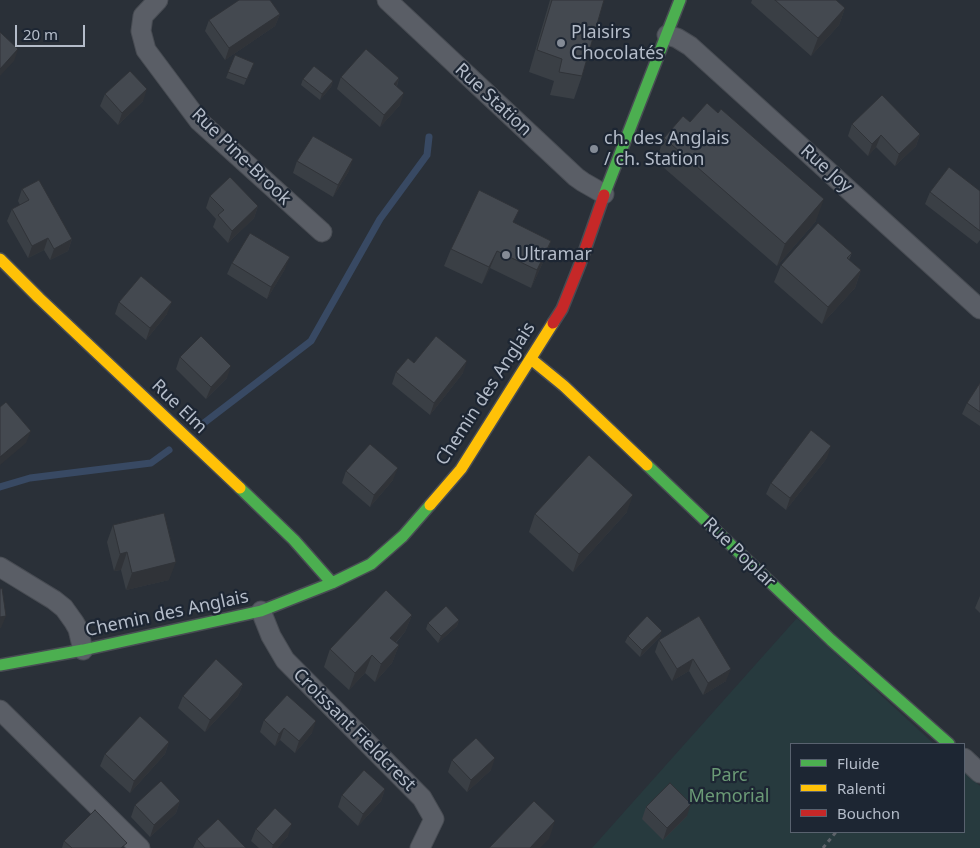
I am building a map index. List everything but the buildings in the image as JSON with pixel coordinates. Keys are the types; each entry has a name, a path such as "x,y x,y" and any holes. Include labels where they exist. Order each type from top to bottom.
{"street":[{"name":"Rue Pine-Brook","path":"158,0 143,16 141,31 146,50 199,121 322,232"},
{"name":"Rue Station","path":"387,0 576,177 604,194"},
{"name":"Chemin des Anglais","path":"0,665 83,650 261,611 332,583 371,564 403,536 461,469 562,309 604,194 680,0"},
{"name":"Rue Joy","path":"667,35 677,38 690,46 980,309"},
{"name":"Rue Elm","path":"0,259 294,540 332,583"},
{"name":"Rue Poplar","path":"531,359 571,393 831,640 948,743"},
{"path":"0,568 64,608 78,629 83,650"},
{"name":"Croissant Fieldcrest","path":"261,611 285,660 422,798 434,819 420,848"},
{"path":"0,710 140,848"},
{"path":"965,759 980,773"}],"path":[{"path":"823,848 835,833"}],"green space":[{"name":"Parc Memorial","path":"797,618 933,743 790,743 790,833 965,833 965,772 980,786 980,848 592,848"}],"waterway":[{"path":"200,426 311,341 380,219 427,155 429,137"},
{"path":"0,487 30,478 151,463 169,450"}],"traffic: fast":[{"path":"604,195 680,0"},
{"path":"647,465 831,640 948,743"},
{"path":"240,488 294,540 332,583"},
{"path":"0,665 83,650 261,611 332,583 371,564 403,536 430,505"}],"traffic: slow":[{"path":"0,259 240,488"},
{"path":"430,505 461,469 553,323"},
{"path":"531,359 564,386 647,465"}],"traffic: jam":[{"path":"553,323 562,309 580,264 604,195"}],"place":[{"name":"Plaisirs Chocolatés","path":"561,43"},
{"name":"ch. des Anglais / ch. Station","path":"594,149"},
{"name":"Ultramar","path":"506,255"}]}
